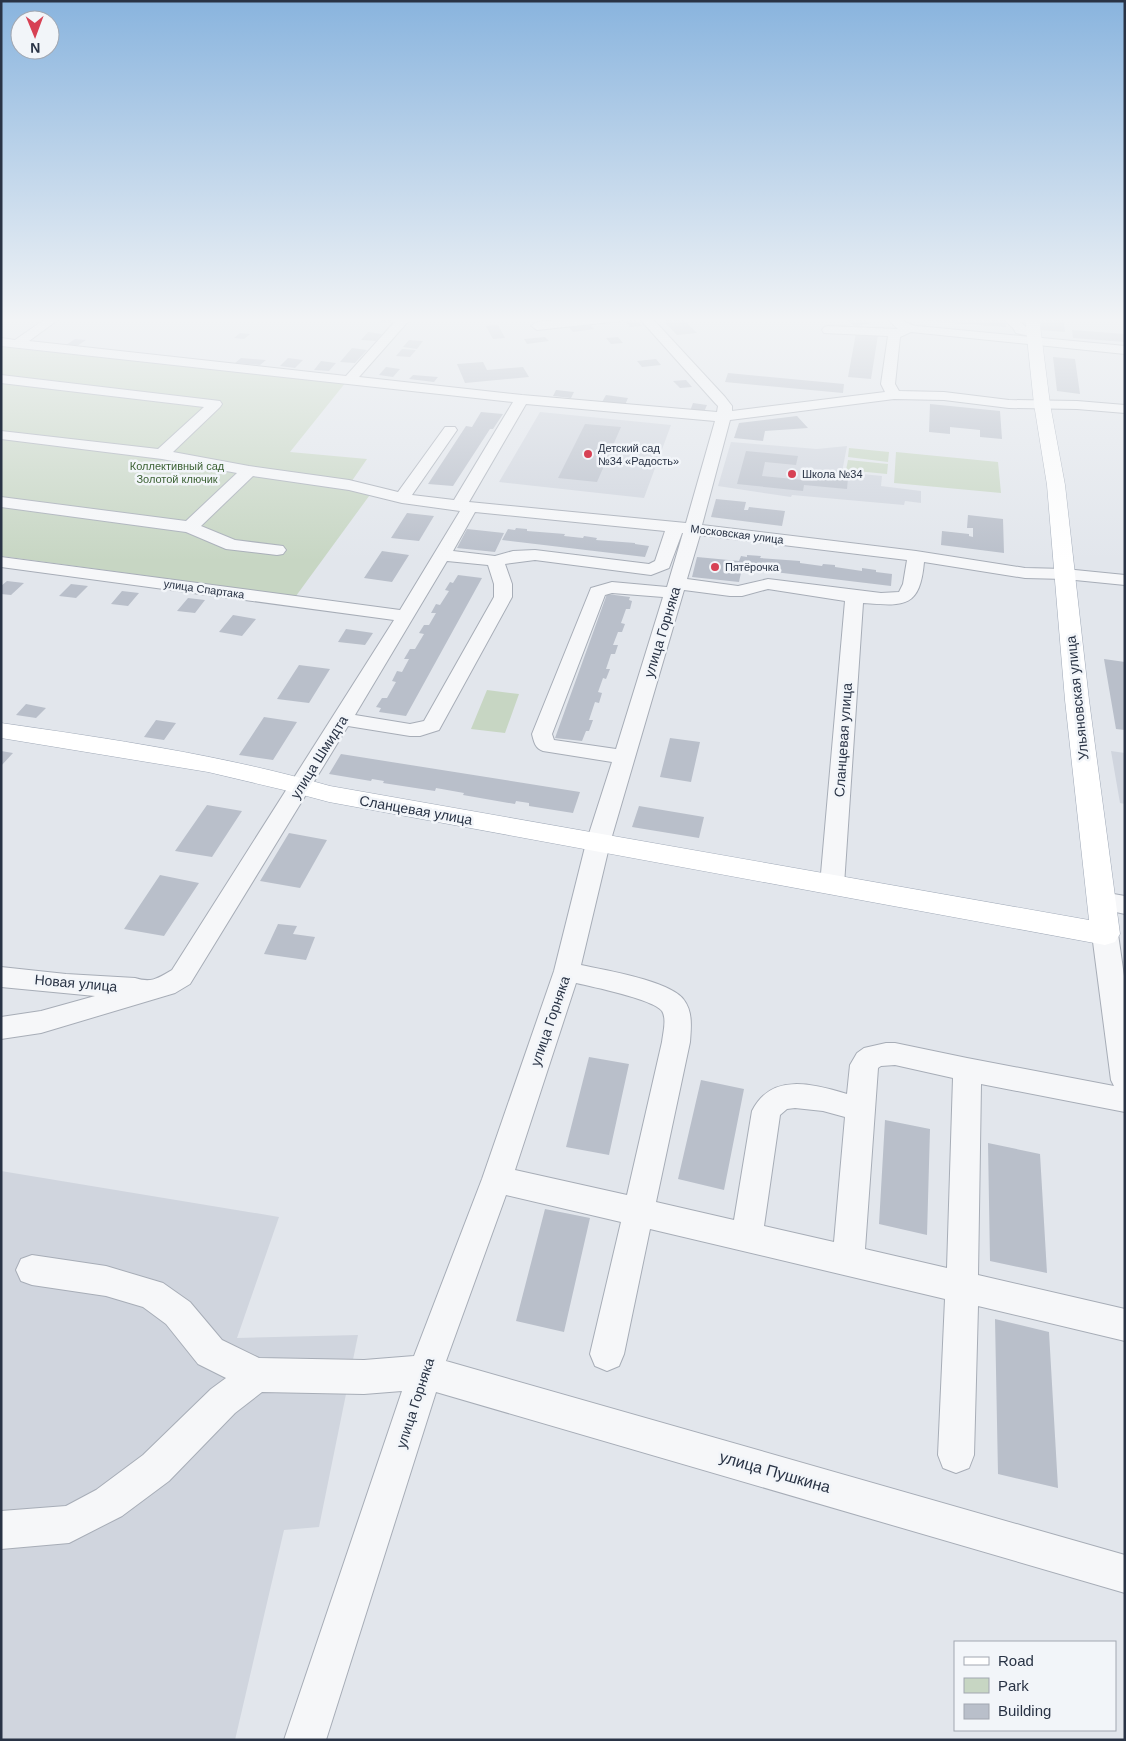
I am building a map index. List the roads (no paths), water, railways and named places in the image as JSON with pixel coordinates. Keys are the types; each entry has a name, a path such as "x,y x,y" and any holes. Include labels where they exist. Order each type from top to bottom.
{"main road":[{"name":"Ульяновская улица","path":"1041,398 1056,485 1076,700 1113,903 1105,934"},
{"name":"Сланцевая улица","path":"1,730 209,764 301,785 329,794 1105,934"}],"street":[{"path":"162,454 215,404 164,398"},
{"path":"516,398 722,417 869,398"},
{"path":"718,398 725,406 722,417"},
{"path":"958,398 1009,404 1077,404 1125,410"},
{"name":"улица Шмидта","path":"1,1028 41,1022 166,986 182,977 442,555 465,506 522,399"},
{"name":"улица Горняка","path":"306,1740 425,1372 497,1179 567,971 598,843 675,588 684,528 722,417"},
{"path":"402,498 450,430"},
{"name":"Московская улица","path":"1,435 162,454 250,471 349,485 402,498 684,528 916,556 1025,573 1065,574 1125,580"},
{"path":"190,527 250,471"},
{"path":"1,502 190,527 232,545 277,550"},
{"path":"442,555 495,562 514,556 535,555 651,570 663,564 684,528"},
{"path":"624,757 550,746 545,744 542,734 597,592 602,588 675,588 736,591 748,590 761,584 768,584 854,596 891,599 907,596 911,589 916,556"},
{"name":"улица Спартака","path":"1,562 406,616"},
{"path":"342,719 410,730 420,730 432,725 503,597 503,584 495,562"},
{"name":"Сланцевая улица","path":"832,885 854,596"},
{"name":"Ульяновская улица","path":"1105,934 1125,1080"},
{"path":"567,971 660,995 674,1006 678,1024 676,1042 637,1211 607,1354"},
{"name":"Новая улица","path":"1,976 66,984 151,989"},
{"path":"848,1261 864,1065 873,1056 895,1054 967,1070 1125,1100"},
{"path":"956,1455 967,1070"},
{"path":"747,1238 766,1111 770,1104 776,1099 799,1095 859,1109"},
{"path":"497,1179 962,1289 1125,1325"},
{"path":"32,1270 106,1281 152,1294 178,1313 210,1352 257,1376 364,1377 425,1372"},
{"name":"улица Пушкина","path":"425,1372 1125,1574"},
{"path":"1,1530 69,1524 109,1503 156,1468 223,1401 257,1376"}],"place":[{"name":"Детский сад №34 «Радость»","path":"588,454"},
{"name":"Школа №34","path":"792,474"},
{"name":"Пятёрочка","path":"715,567"}],"park label":[{"name":"Коллективный сад Золотой ключик","path":"177,472"}]}
